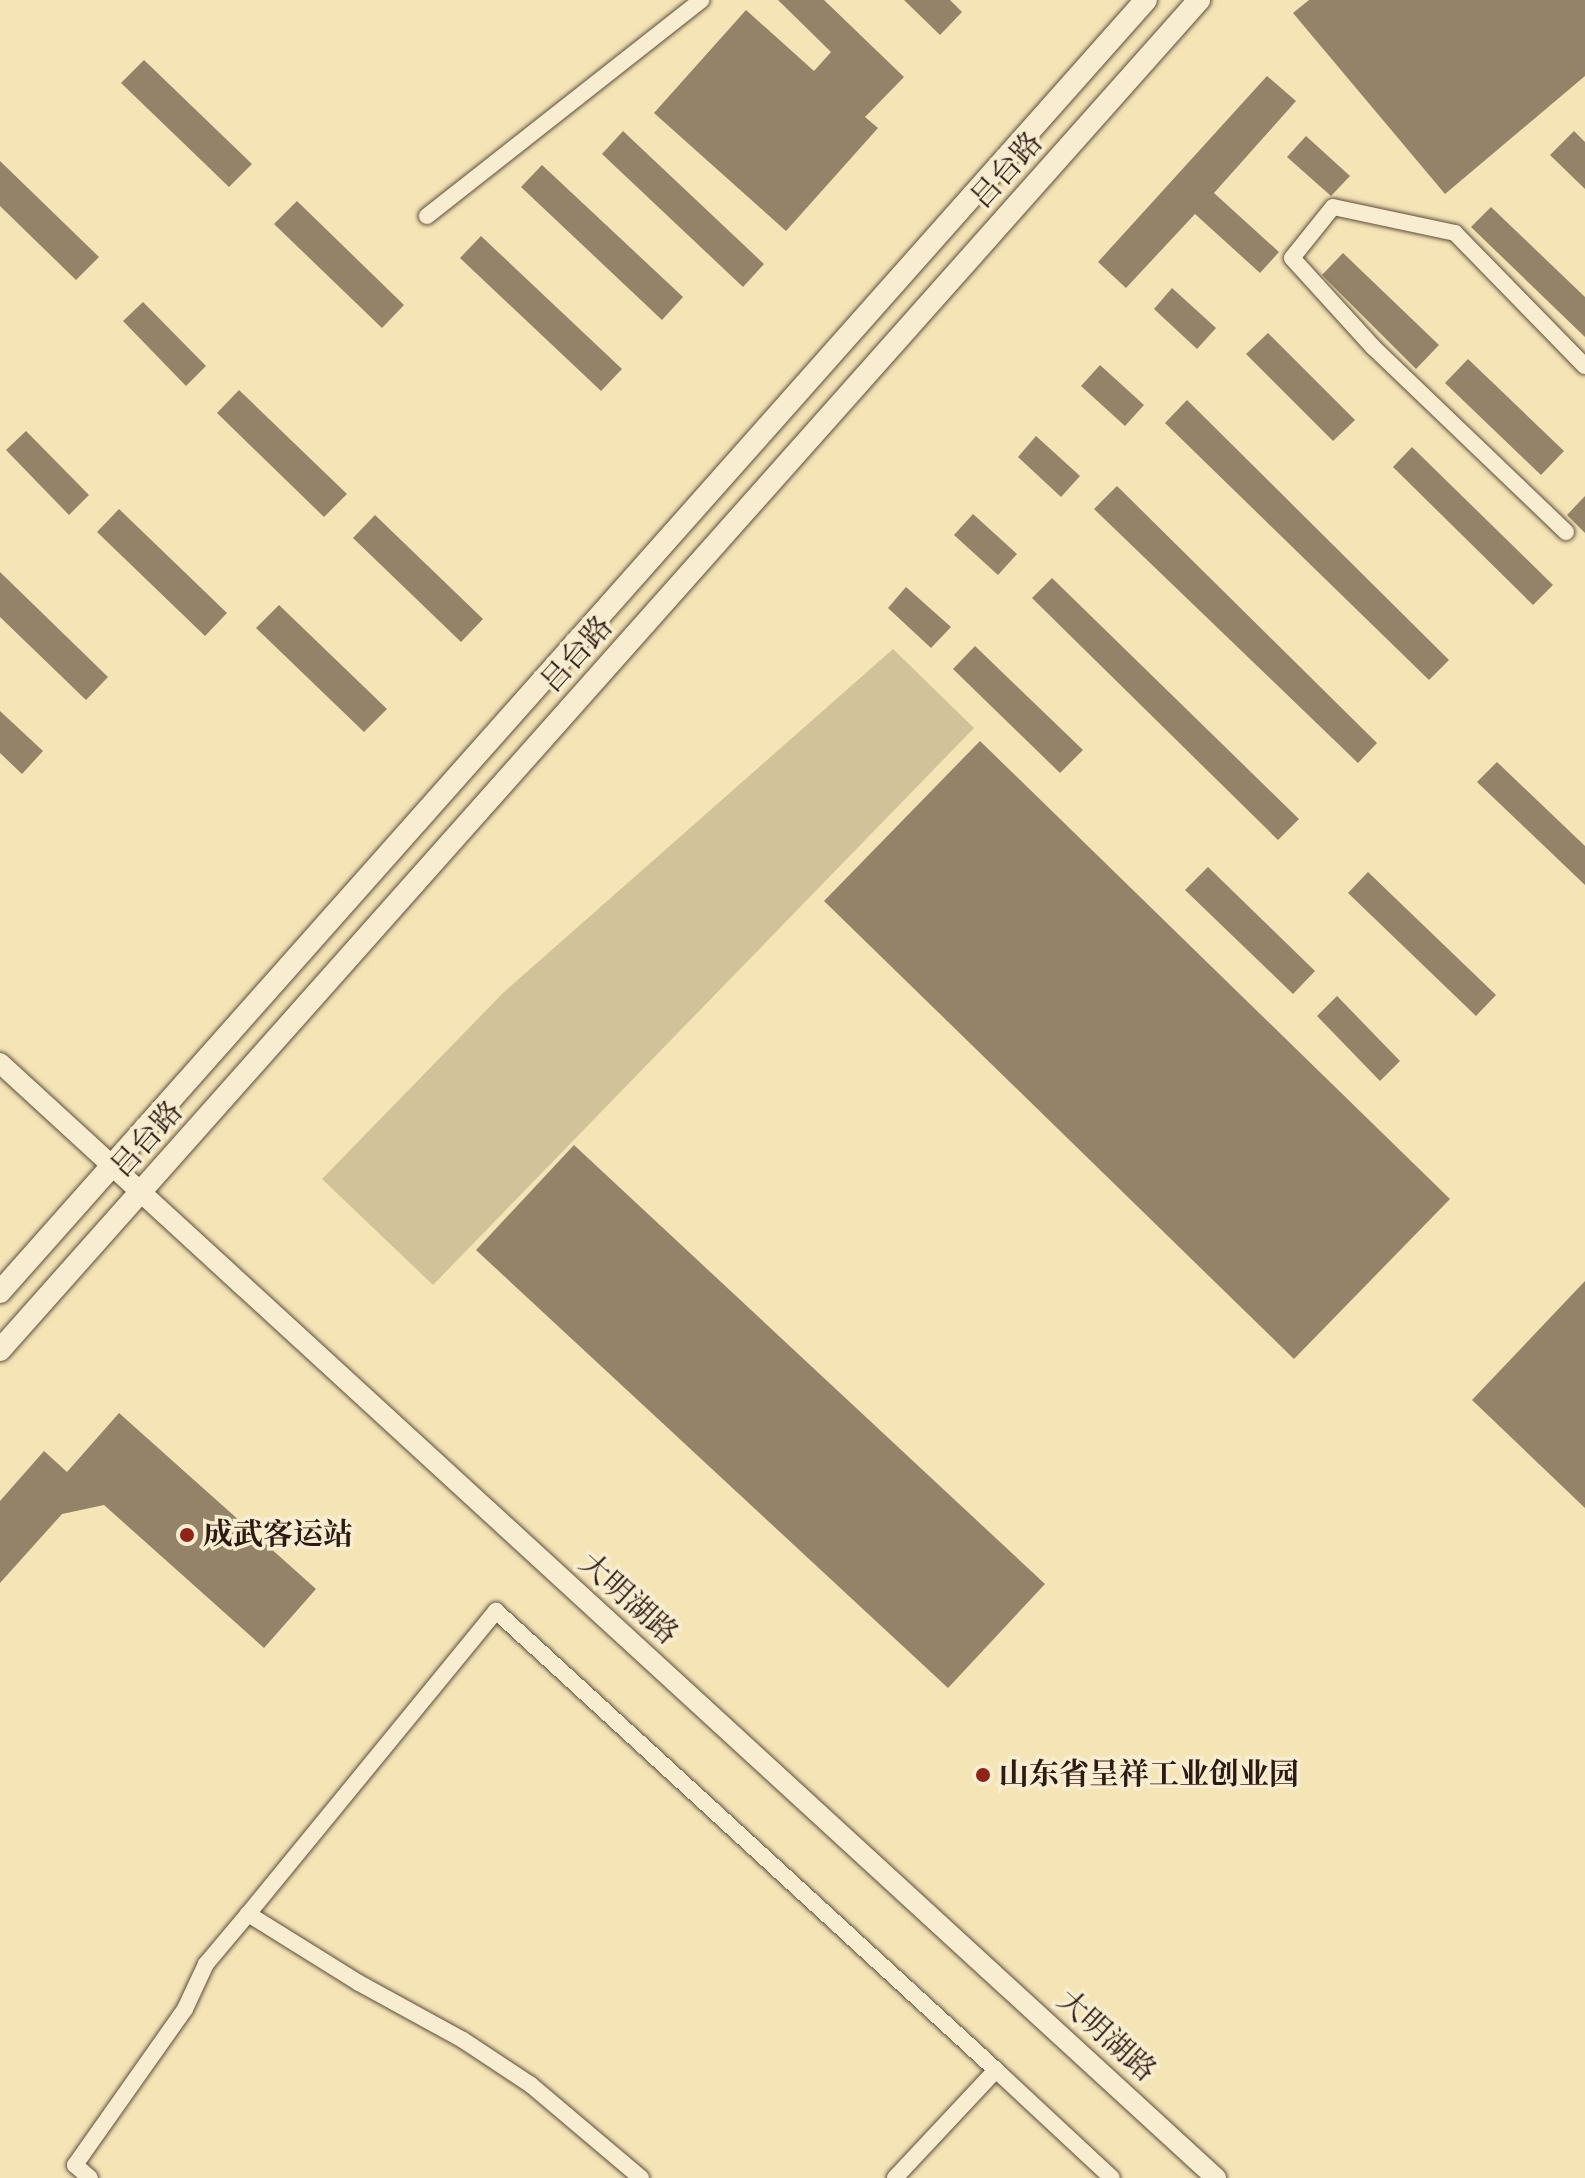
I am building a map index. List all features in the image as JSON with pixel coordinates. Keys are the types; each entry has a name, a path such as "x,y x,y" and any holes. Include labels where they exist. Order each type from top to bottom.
{"main road":[{"name":"吕台路","path":"0,1292 1146,0"},
{"name":"吕台路","path":"0,1350 1199,0"}],"street":[{"path":"427,216 701,0"},
{"path":"1566,532 1373,347 1292,258 1333,207 1455,233 1585,366"},
{"name":"大明湖路","path":"0,1063 139,1194 1216,2178"},
{"path":"90,2178 75,2165 185,2009 206,1964 496,1611 1112,2178"},
{"path":"248,1914 359,1983 463,2040 531,2085 641,2178"},
{"path":"895,2178 996,2070"}],"shaded area":[{"path":"893,649 974,728 433,1285 322,1179 503,993"}],"building":[{"path":"778,0 824,0 904,77 865,117 878,128 786,231 654,113 746,10 814,71 831,52"},
{"path":"904,0 950,0 962,12 940,35"},
{"path":"1309,0 1585,0 1585,76 1445,194 1293,13"},
{"path":"144,60 252,164 229,187 121,83"},
{"path":"1267,76 1296,101 1214,193 1279,252 1260,273 1195,214 1126,288 1098,262"},
{"path":"623,131 764,264 743,287 602,154"},
{"path":"1574,131 1585,142 1585,189 1550,155"},
{"path":"1306,136 1350,176 1331,196 1287,157"},
{"path":"0,161 99,257 76,280 0,206"},
{"path":"542,165 683,297 662,320 521,187"},
{"path":"297,201 404,305 382,328 274,224"},
{"path":"1491,207 1585,297 1585,337 1471,227"},
{"path":"481,236 622,369 601,391 460,258"},
{"path":"1343,253 1439,345 1416,369 1322,275"},
{"path":"1172,288 1216,328 1197,349 1154,309"},
{"path":"143,302 206,366 186,386 123,321"},
{"path":"1268,333 1355,420 1333,441 1246,354"},
{"path":"1468,359 1564,451 1541,475 1445,383"},
{"path":"1100,365 1144,405 1125,426 1081,386"},
{"path":"239,390 347,494 324,517 217,413"},
{"path":"1187,400 1449,660 1429,680 1165,423"},
{"path":"26,431 89,495 69,515 6,450"},
{"path":"1036,436 1080,476 1061,497 1018,457"},
{"path":"1412,447 1553,585 1533,605 1393,467"},
{"path":"1117,486 1377,743 1358,763 1094,509"},
{"path":"1585,496 1585,533 1567,515"},
{"path":"119,509 227,613 205,636 97,532"},
{"path":"973,514 1017,554 998,575 954,535"},
{"path":"375,515 483,619 461,642 353,538"},
{"path":"0,572 108,677 86,700 0,617"},
{"path":"1052,578 1299,819 1278,840 1032,598"},
{"path":"906,587 951,627 931,648 888,608"},
{"path":"279,605 387,709 364,732 256,628"},
{"path":"975,646 1083,750 1060,773 953,669"},
{"path":"0,711 43,751 22,774 0,753"},
{"path":"980,741 1450,1199 1294,1359 824,901"},
{"path":"1497,762 1585,846 1585,885 1477,782"},
{"path":"1208,867 1315,971 1293,994 1185,890"},
{"path":"1368,872 1496,995 1476,1016 1348,893"},
{"path":"1337,996 1400,1061 1380,1081 1317,1016"},
{"path":"574,1145 1045,1584 948,1688 476,1250"},
{"path":"1585,1281 1585,1508 1472,1400"},
{"path":"119,1413 316,1589 264,1648 104,1505 62,1514 0,1583 0,1501 44,1451 67,1472"}],"place":[{"name":"成武客运站","path":"187,1535"},
{"name":"山东省呈祥工业创业园","path":"983,1775"}]}
